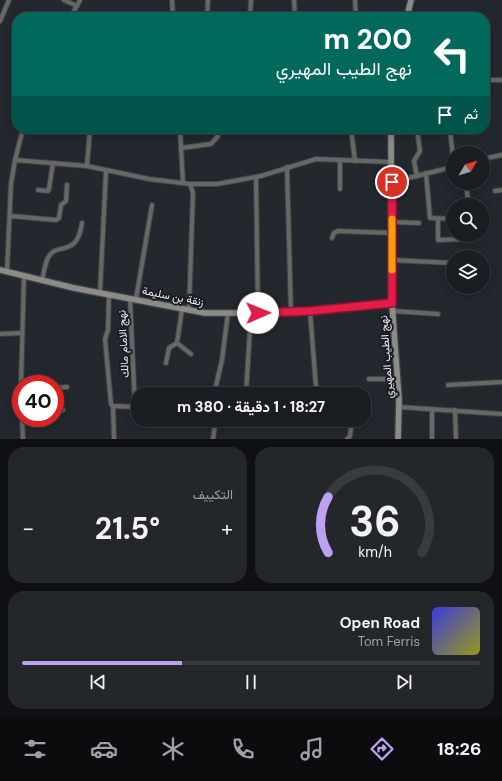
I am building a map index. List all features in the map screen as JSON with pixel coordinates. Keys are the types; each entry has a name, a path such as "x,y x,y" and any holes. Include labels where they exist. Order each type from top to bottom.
{"street":[{"path":"0,21 8,0"},
{"path":"64,0 77,6"},
{"path":"74,12 80,0"},
{"path":"172,0 172,12"},
{"path":"207,12 208,0"},
{"path":"250,12 251,0"},
{"path":"294,0 295,12"},
{"path":"355,0 356,12"},
{"path":"408,12 411,0"},
{"path":"490,80 502,80"},
{"path":"7,271 11,216 11,184 22,134"},
{"path":"87,166 90,134"},
{"path":"180,134 183,183"},
{"path":"181,148 211,144 216,140 218,134"},
{"path":"352,134 355,161"},
{"name":"نهج الطيب المهيري","path":"391,134 392,303 398,379 398,439"},
{"path":"417,176 414,161 420,151 418,134"},
{"path":"451,134 452,146"},
{"path":"490,157 502,154"},
{"path":"15,160 87,166 106,171 190,184 217,184 256,177 316,159 391,162"},
{"path":"340,161 340,189"},
{"path":"38,190 48,191 53,163"},
{"path":"287,167 291,313"},
{"path":"392,182 446,169"},
{"path":"100,292 106,171"},
{"path":"426,173 430,218 446,219"},
{"path":"256,177 258,313"},
{"path":"189,311 193,193 190,184"},
{"path":"11,216 56,220 59,218 61,205 66,201 67,185"},
{"path":"495,191 502,190"},
{"name":"نهج الامام مالك","path":"135,387 133,299 152,205"},
{"path":"438,219 438,240 446,240"},
{"path":"392,222 419,223"},
{"path":"42,280 48,257 52,252 67,248 76,242 82,223"},
{"path":"332,238 334,233 338,231 392,233"},
{"path":"392,260 446,263"},
{"name":"زنقة بن سليمة","path":"0,270 189,311 228,313 291,313 392,303"},
{"path":"21,375 21,333 24,276"},
{"path":"109,294 108,330 105,338 111,404 113,406 114,439"},
{"path":"166,363 169,348 177,343 182,309"},
{"path":"310,311 316,387"},
{"path":"393,311 438,314"},
{"path":"216,387 222,360 228,313"},
{"path":"246,387 251,313"},
{"path":"0,334 21,333"},
{"path":"177,343 192,354"},
{"path":"369,379 398,379"},
{"path":"448,385 502,382"},
{"name":"نهج الامام مالك","path":"113,406 131,408"},
{"path":"399,407 502,414"},
{"path":"432,409 432,439"},
{"path":"455,410 456,439"},
{"path":"22,427 23,439"},
{"path":"213,439 215,427"},
{"path":"347,439 350,436 351,427"}],"slow traffic":[{"path":"392,219 392,270"}],"route":[{"path":"258,313 291,313 392,303 392,182"}]}
